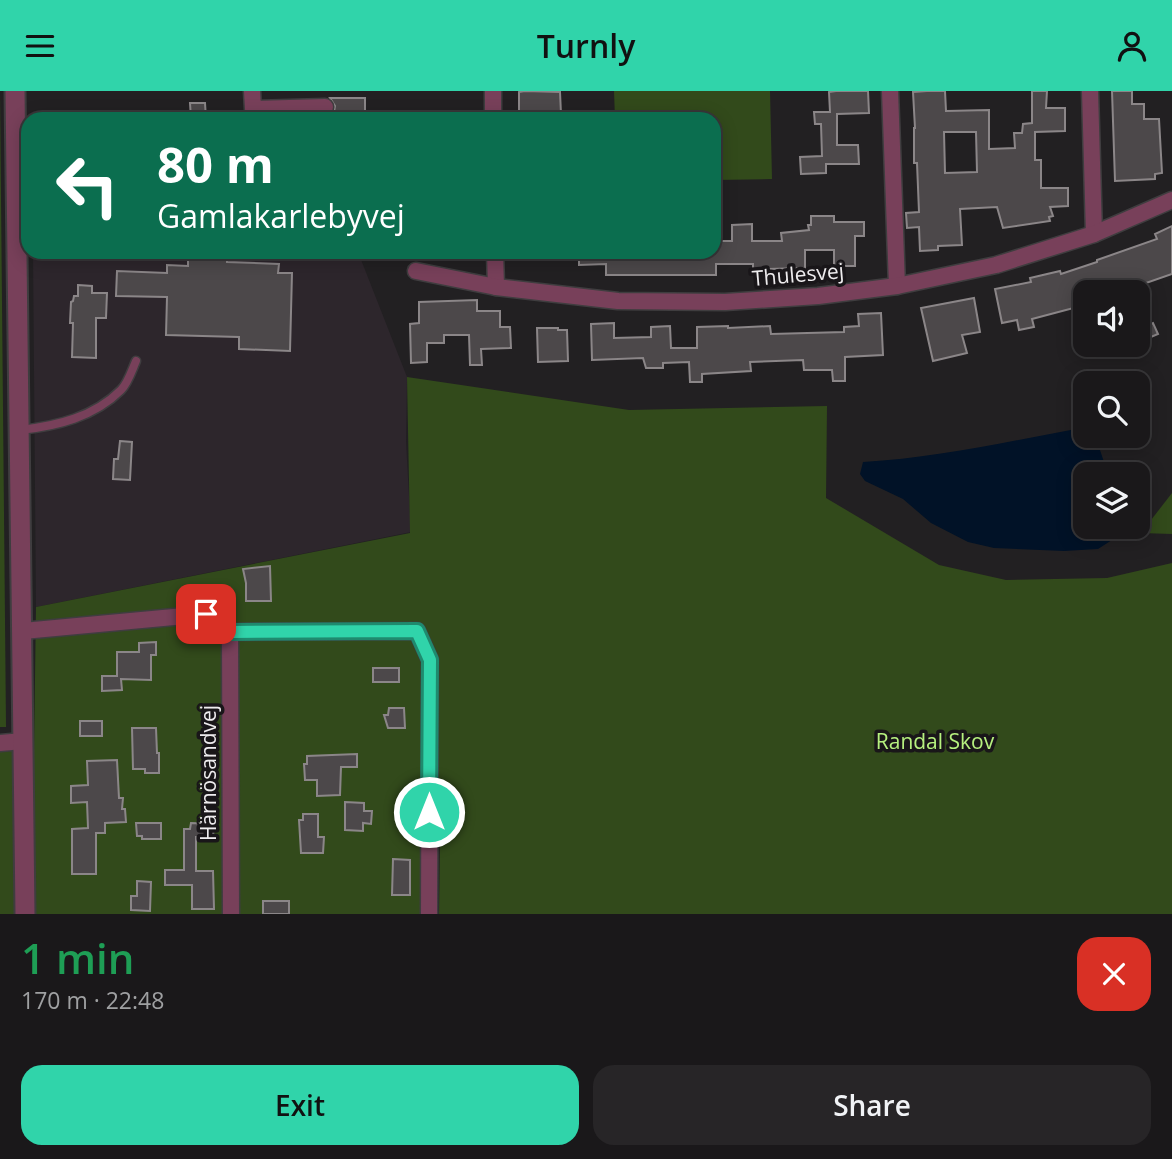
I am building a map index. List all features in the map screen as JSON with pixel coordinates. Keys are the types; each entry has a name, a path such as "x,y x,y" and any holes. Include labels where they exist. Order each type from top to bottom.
{"street":[{"path":"15,91 25,914"},
{"path":"252,91 253,109 325,107"},
{"path":"493,91 493,112"},
{"path":"890,91 897,286"},
{"path":"1090,91 1094,234"},
{"name":"Thulesvej","path":"416,271 496,287 618,301 725,302 818,296 897,286 996,265 1094,234 1172,200"},
{"path":"495,259 496,287"},
{"path":"23,631 206,614 218,620 230,632 417,631 430,660 429,914"},
{"name":"Härnösandvej","path":"230,632 231,914"},
{"path":"0,743 23,741"}],"lane":[{"path":"20,430 46,427 87,415 123,389 136,361"}],"shaded area":[{"path":"33,259 361,259 407,377 406,442 411,532 36,607"}],"green space":[{"path":"0,91 6,727 0,727"},
{"path":"614,91 770,91 772,179 721,180 721,112 615,112"},
{"name":"Randal Skov","path":"407,377 629,410 827,406 826,498 939,565 1006,580 1107,578 1172,563 1172,914 439,914 440,837 427,855 426,914 0,914 0,752 34,749 36,607 410,533"},
{"path":"1172,493 1172,534 1150,533 1150,521"}],"water":[{"path":"1073,430 1073,448 1099,448 1104,462 1073,462 1073,539 1112,540 1098,549 1064,551 994,548 968,542 931,523 903,499 865,481 860,474 863,462 996,444"}],"building":[{"path":"868,91 869,113 837,114 837,145 858,145 859,164 826,164 826,173 801,174 800,157 822,156 821,124 815,124 814,112 830,112 829,92"},
{"path":"945,91 946,111 989,110 989,149 1015,148 1014,133 1022,133 1023,124 1032,123 1032,91 1047,91 1046,108 1065,108 1065,131 1035,132 1035,160 1041,160 1041,188 1068,188 1068,206 1050,207 1053,216 1049,217 1050,221 1003,228 997,207 960,209 962,245 938,246 938,250 920,251 919,227 907,228 906,213 919,212 917,163 914,163 913,92","holes":["944,132 976,132 977,172 945,173"]},
{"path":"1112,91 1132,91 1132,104 1144,104 1144,119 1159,119 1162,173 1155,174 1155,179 1115,181"},
{"path":"519,92 560,92 561,112 519,112"},
{"path":"330,98 365,98 365,112 334,112 335,106"},
{"path":"190,103 205,103 206,112 191,112"},
{"path":"811,216 834,216 834,222 864,222 864,236 855,236 855,266 834,266 834,250 805,250 805,268 769,269 769,274 753,274 753,264 716,264 716,275 606,275 606,264 579,265 579,259 721,259 721,241 732,241 732,225 752,224 752,241 782,241 781,233 809,230 808,225 811,225"},
{"path":"1172,226 1172,274 1150,282 1073,280 1073,308 1032,319 1034,327 1019,330 1017,320 1002,323 995,289 1031,282 1030,278 1060,271 1061,274 1097,262 1157,239 1155,234"},
{"path":"188,259 227,259 227,262 279,264 278,273 292,273 290,351 239,349 239,337 166,335 167,297 116,296 117,271 167,273 167,265 188,266"},
{"path":"78,285 92,286 92,293 107,293 106,318 96,318 96,358 72,357 71,302 74,296 78,296"},
{"path":"974,298 980,332 962,335 967,353 933,361 921,308"},
{"path":"477,300 477,311 500,311 500,327 510,327 511,348 481,349 482,365 470,365 469,335 444,335 444,343 427,343 427,362 411,363 410,324 419,323 419,302"},
{"path":"881,313 883,355 845,357 845,381 833,381 832,370 804,370 803,360 750,362 751,371 702,374 702,382 690,382 689,362 663,363 663,368 646,368 643,358 592,360 591,324 614,323 614,338 651,337 651,327 670,326 671,348 697,348 697,327 770,326 771,334 844,332 844,327 859,326 858,314"},
{"path":"1153,323 1158,334 1150,337 1150,324"},
{"path":"537,328 567,330 568,361 538,362"},
{"path":"120,441 132,442 130,480 113,479 114,459 118,459"},
{"path":"270,566 271,601 246,601 243,569"},
{"path":"156,642 156,655 151,655 151,680 121,679 122,690 102,691 102,676 117,676 117,652 139,652 139,643"},
{"path":"373,668 399,668 399,682 373,682"},
{"path":"389,708 404,708 405,728 388,728 384,715 388,715"},
{"path":"80,721 102,721 102,736 80,736"},
{"path":"132,728 156,728 159,773 145,773 145,769 133,769"},
{"path":"357,754 357,767 341,767 340,795 317,796 317,780 305,780 304,764 307,764 307,756"},
{"path":"117,760 119,798 123,798 122,809 125,809 126,822 105,823 105,833 96,833 96,874 72,874 72,829 88,828 87,802 71,803 71,786 88,785 87,761"},
{"path":"345,802 364,803 364,811 372,811 371,824 363,823 363,831 345,830"},
{"path":"303,814 318,814 318,837 324,837 323,853 301,853 299,820 303,820"},
{"path":"136,823 161,823 161,839 142,839 142,836 137,836"},
{"path":"191,823 214,824 213,838 196,837 196,871 213,871 214,909 192,909 192,885 165,885 165,870 184,870 184,829 190,829"},
{"path":"393,859 410,860 410,895 392,895"},
{"path":"137,881 151,882 150,911 131,910 131,896 137,896"},
{"path":"263,901 289,901 289,914 263,914"}],"route":[{"path":"206,614 218,620 230,632 417,631 430,660 429,812"}]}
